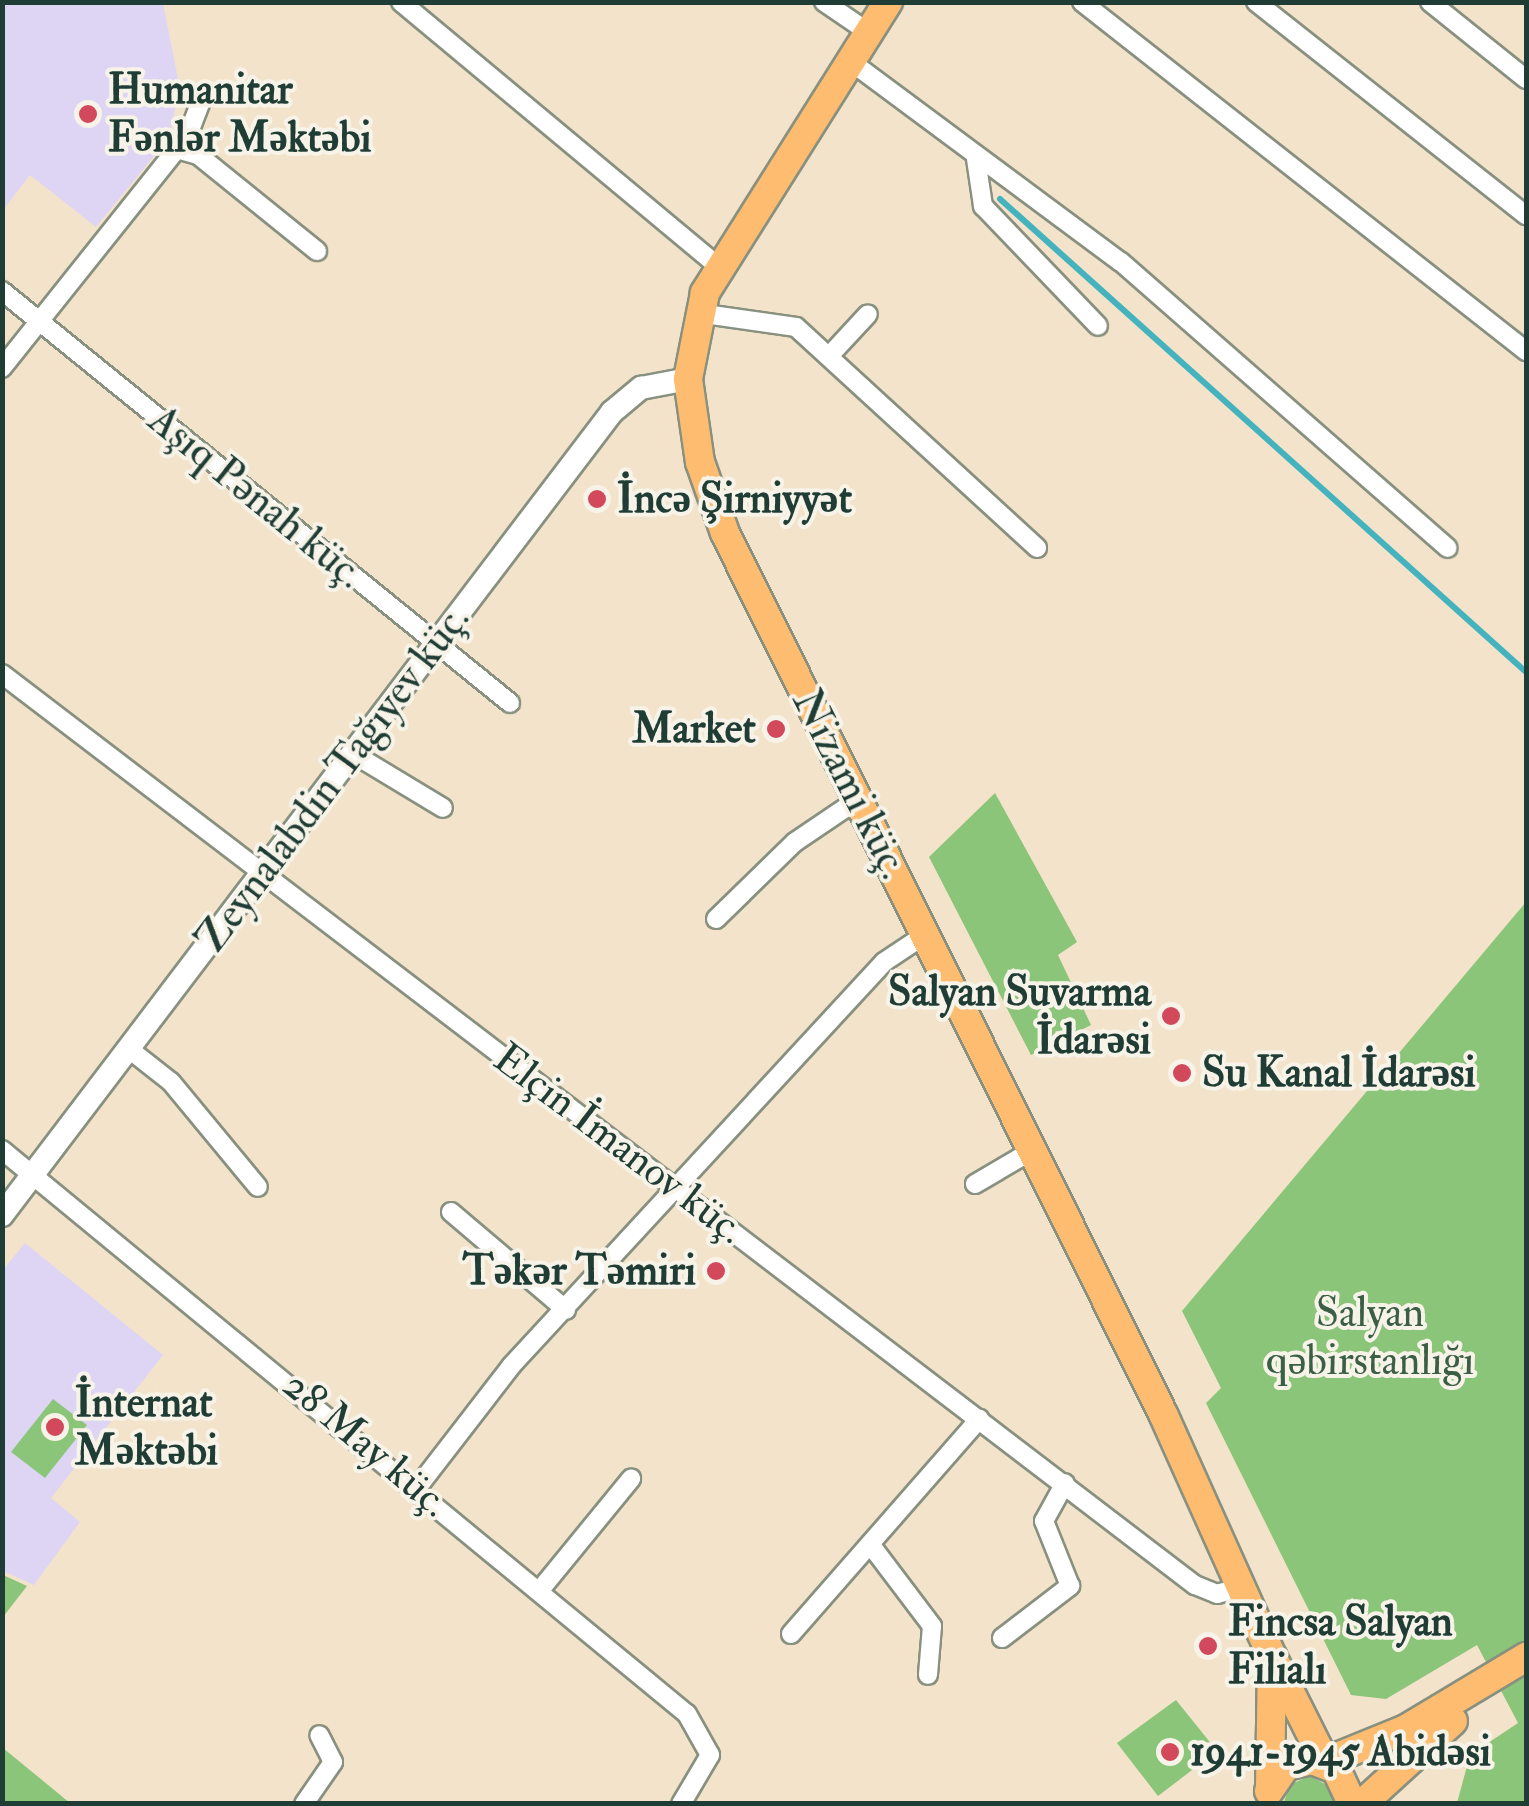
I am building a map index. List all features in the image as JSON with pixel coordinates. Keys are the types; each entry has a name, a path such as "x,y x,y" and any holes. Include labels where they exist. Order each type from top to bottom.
{"main road":[{"path":"718,266 850,60 856,18 888,2"},
{"name":"Nizami küç.","path":"718,266 698,313 688,379 710,497 1034,1150 1272,1656 1325,1762 1345,1779 1352,1804"},
{"path":"1264,1798 1272,1656"},
{"path":"1264,1798 1298,1761 1325,1762 1406,1729 1526,1657"},
{"path":"1362,1804 1428,1738 1526,1676"}],"street":[{"path":"401,2 718,266"},
{"path":"824,2 856,18"},
{"path":"1082,2 1526,351"},
{"path":"1256,2 1526,214"},
{"path":"1430,2 1526,79"},
{"path":"850,60 976,160 1121,262 1448,548"},
{"path":"2,368 183,148 201,101"},
{"path":"183,148 316,250"},
{"path":"976,160 982,206 1098,326"},
{"name":"Aşıq Pənah küç.","path":"2,291 510,702"},
{"path":"698,313 772,318 831,354 1037,548"},
{"path":"831,354 868,314"},
{"name":"Zeynalabdin Tağıyev küç.","path":"2,1215 619,405 641,388 688,379"},
{"name":"Elçin İmanov küç.","path":"2,674 1206,1592 1241,1587"},
{"path":"352,753 442,808"},
{"path":"716,919 795,842 857,800"},
{"path":"417,1488 566,1310 681,1192 884,962 926,934"},
{"path":"129,1049 171,1082 258,1187"},
{"name":"28 May küç.","path":"2,1150 687,1714 710,1755 681,1804"},
{"path":"974,1184 1034,1150"},
{"path":"451,1212 566,1310"},
{"path":"791,1634 979,1418"},
{"path":"540,1590 631,1479"},
{"path":"1002,1638 1070,1586 1044,1520 1065,1484"},
{"path":"870,1544 932,1626 928,1675"},
{"path":"304,1804 334,1762 320,1735"}],"shaded area":[{"name":"Humanitar Fənlər Məktəbi","path":"3,2 163,3 180,89 168,139 96,227 30,175 3,210"},
{"name":"İnternat Məktəbi","path":"25,1243 163,1355 51,1498 80,1522 34,1585 3,1571 2,1271"}],"green space":[{"path":"995,793 1077,942 1058,955 1091,1025 1031,1055 929,857"},
{"name":"Salyan qəbirstanlığı","path":"1526,902 1526,1803 1457,1803 1470,1755 1518,1723 1477,1645 1386,1699 1351,1695 1206,1403 1221,1388 1182,1311"},
{"path":"53,1399 87,1425 45,1478 11,1452"},
{"path":"3,1575 27,1586 3,1617"},
{"path":"1176,1700 1217,1751 1158,1796 1117,1743"},
{"path":"3,1748 70,1803 3,1803"},
{"path":"1310,1776 1329,1786 1334,1803 1283,1804 1291,1784"}],"waterway":[{"path":"1000,199 1526,672"}],"place":[{"name":"Humanitar Fənlər Məktəbi","path":"88,114"},
{"name":"İncə Şirniyyət","path":"597,499"},
{"name":"Market","path":"776,729"},
{"name":"Salyan Suvarma İdarəsi","path":"1171,1016"},
{"name":"Su Kanal İdarəsi","path":"1182,1073"},
{"name":"Təkər Təmiri","path":"716,1271"},
{"name":"İnternat Məktəbi","path":"55,1427"},
{"name":"Fincsa Salyan Filialı","path":"1208,1646"},
{"name":"1941-1945 Abidəsi","path":"1170,1752"}]}
